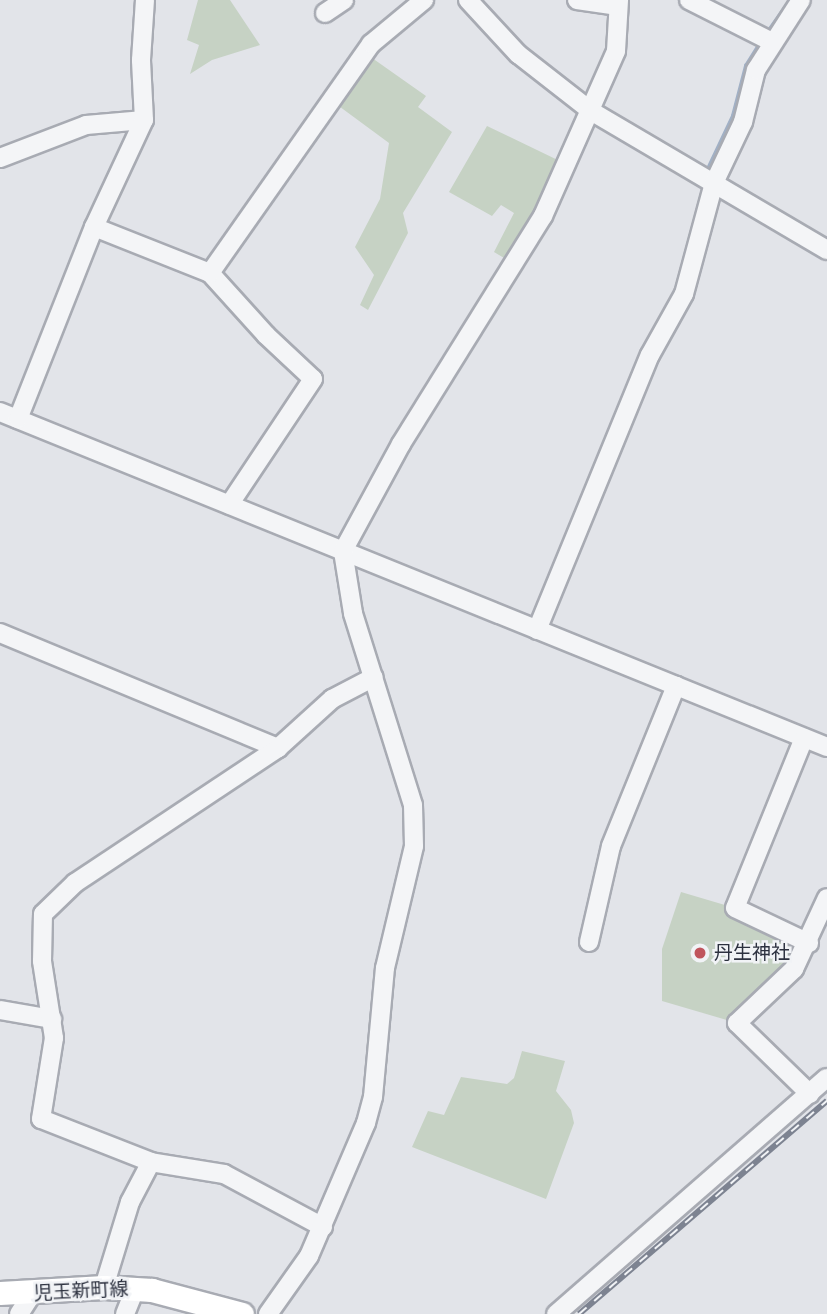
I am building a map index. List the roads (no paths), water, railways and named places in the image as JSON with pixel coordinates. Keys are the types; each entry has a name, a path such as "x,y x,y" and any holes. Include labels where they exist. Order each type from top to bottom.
{"main road":[{"name":"児玉新町線","path":"0,1293 32,1294 104,1287 135,1289 166,1292 242,1314"}],"street":[{"path":"18,419 94,226 144,120 141,60 145,0"},
{"path":"325,13 344,0"},
{"path":"210,273 371,44 424,0"},
{"path":"468,0 518,54 591,111 827,250"},
{"path":"268,1314 309,1256 323,1227 373,1097 385,968 414,846 413,805 345,583 343,551 401,444 543,216 591,111 616,51 618,3 577,0"},
{"path":"690,0 772,42"},
{"path":"537,630 650,355 684,294 713,183 743,122 756,70 801,0"},
{"path":"0,158 86,125 144,120"},
{"path":"94,226 210,273 266,335 313,379 229,505"},
{"path":"0,412 827,747"},
{"path":"0,633 278,748"},
{"path":"323,1227 224,1174 151,1162 41,1119 49,1088 52,1019 42,961 43,914 75,883 278,748 332,699 374,677"},
{"path":"589,942 611,846 676,686"},
{"path":"804,738 735,908 809,943"},
{"path":"810,1094 737,1023 794,969 809,943 827,898"},
{"path":"0,1010 52,1019"},
{"path":"556,1314 827,1078"},
{"path":"104,1287 130,1202 151,1162"},
{"path":"125,1314 135,1289"},
{"path":"19,1314 32,1294"}],"waterway":[{"path":"770,29 790,0"},
{"path":"708,169 733,116 746,66 758,47"}],"railway":[{"path":"579,1314 827,1101"}],"place":[{"name":"丹生神社","path":"700,953"}]}
